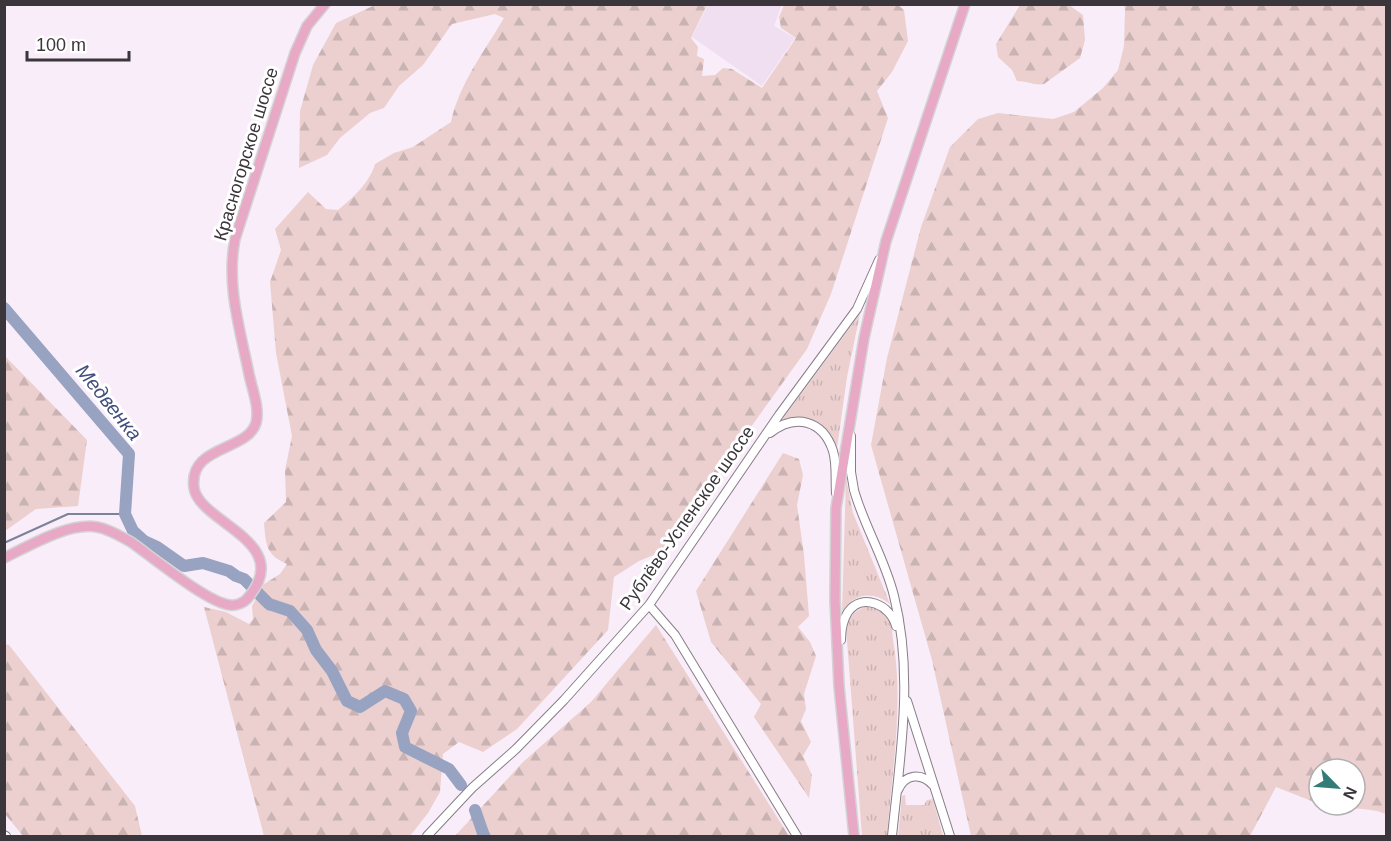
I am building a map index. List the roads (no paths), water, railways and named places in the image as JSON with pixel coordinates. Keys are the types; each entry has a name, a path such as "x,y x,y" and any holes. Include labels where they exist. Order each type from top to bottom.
{"main road":[{"name":"Красногорское шоссе","path":"4,558 61,532 80,526 95,526 124,538 212,599 236,605 247,598 261,569 255,552 239,532 202,504 196,496 194,478 203,461 213,453 242,439 251,432 256,423 255,404 234,298 231,275 232,255 235,239 295,53 307,26 325,4"},
{"name":"Рублёво-Успенское шоссе","path":"854,837 839,686 835,600 836,508 855,390 886,241 965,4"}],"street":[{"name":"Рублёво-Успенское шоссе","path":"427,837 472,788 516,749 564,700 649,605 779,415 857,309 886,241"},
{"path":"855,390 851,445 854,490 893,593 903,641 905,665 905,693 892,837"},
{"path":"765,438 778,427 792,421 805,422 815,426 823,433 834,453 836,508"},
{"path":"839,686 843,622 849,610 860,603 876,603 894,617 905,665"},
{"path":"649,605 675,635 797,837"},
{"path":"905,693 950,837"},
{"path":"896,797 903,782 913,776 925,777 936,789"}],"waterway":[{"name":"Медвенка","path":"4,308 129,454 125,514 133,531 144,541 157,547 184,566 203,563 229,571 244,579 269,604 290,611 307,630 316,650 332,671 347,701 360,707 385,691 404,699 411,711 402,733 405,747 449,769 461,785"},
{"path":"4,543 68,514 125,514"},
{"name":"Медвенка","path":"475,810 484,836"}]}
